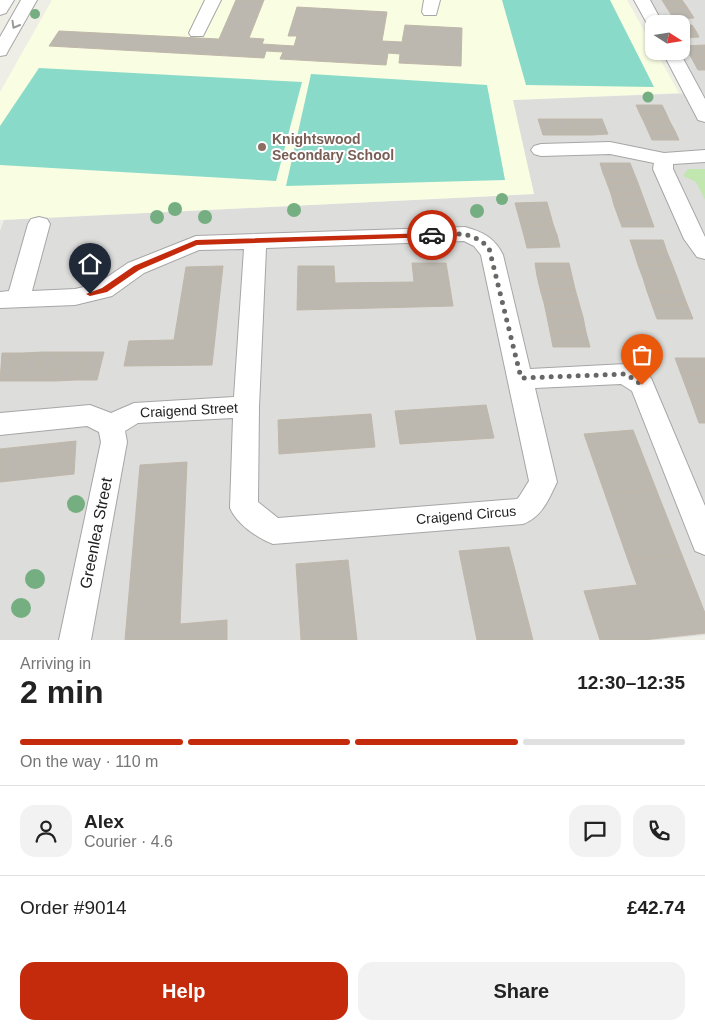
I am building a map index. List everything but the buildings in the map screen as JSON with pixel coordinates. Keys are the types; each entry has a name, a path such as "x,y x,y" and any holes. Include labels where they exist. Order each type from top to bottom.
{"street":[{"path":"0,51 29,0"},
{"path":"197,33 213,0"},
{"path":"642,0 650,15"},
{"path":"675,60 705,116"},
{"path":"541,150 610,148 664,159 705,156"},
{"path":"664,159 662,169 693,233 705,252"},
{"path":"9,300 39,224"},
{"name":"Craigend Circus","path":"9,300 75,297 104,290 136,268 196,243 465,234 479,238 489,248 492,256 543,482 529,506 522,511 273,531 244,508 246,407"},
{"name":"Craigend Street","path":"111,426 134,413 246,407 255,240"},
{"path":"521,378 626,374 642,385 703,533"},
{"path":"0,424 90,415 111,426"},
{"name":"Greenlea Street","path":"75,640 114,442 111,426"}],"shaded area":[{"name":"Knightswood Secondary School","path":"52,0 627,0 645,32 645,60 661,60 679,93 513,100 534,194 0,220 0,92"},
{"path":"502,0 610,0 654,87 526,85"},
{"path":"643,0 705,0 705,635 656,640 0,640 0,231 4,220 534,194 512,100 696,93 678,60 690,60 690,15 652,15"},
{"path":"39,68 302,82 276,181 0,165 0,126"},
{"path":"311,74 487,85 505,180 286,186"}],"green space":[{"path":"688,169 705,169 705,200 696,182 683,176"}],"way so far":[{"path":"432,235 465,234 479,238 489,248 521,378 626,374 642,385"}],"place":[{"name":"Knightswood Secondary School","path":"262,147"}],"route":[{"path":"90,294 104,290 136,268 196,243 432,235"}]}
